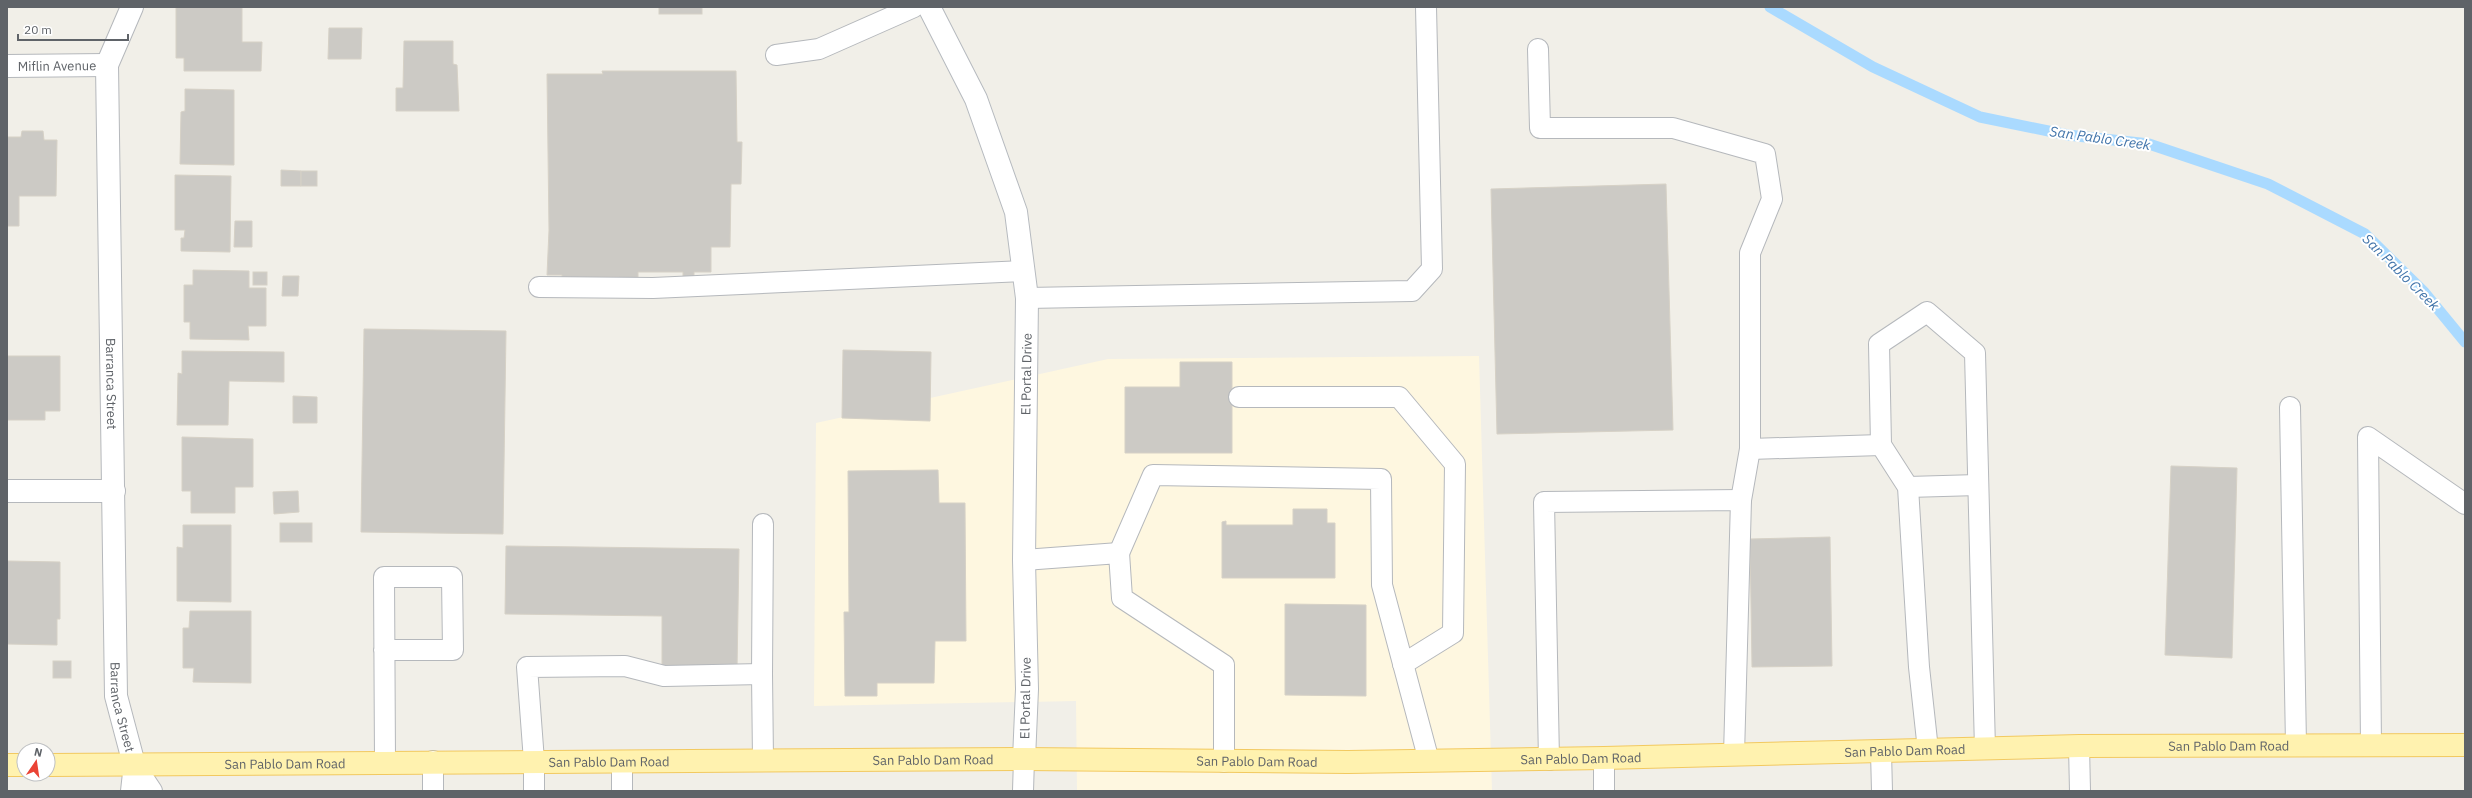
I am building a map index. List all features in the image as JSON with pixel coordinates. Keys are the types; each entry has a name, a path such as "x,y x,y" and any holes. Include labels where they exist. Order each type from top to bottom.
{"main road":[{"name":"San Pablo Dam Road","path":"56,765 386,761 1024,759 1224,762 1429,761 1549,760 2079,746 2465,745"}],"street":[{"name":"Barranca Street","path":"132,7 107,65 116,696 134,764"},
{"name":"El Portal Drive","path":"929,7 976,99 1016,212 1024,270 1027,298 1024,560 1027,689 1024,759"},
{"name":"Miflin Avenue","path":"7,66 107,65"},
{"path":"7,491 114,491"}],"lane":[{"path":"776,55 819,49 914,7"},
{"path":"1027,298 1412,290 1432,270 1426,7"},
{"path":"1538,49 1540,128 1673,128 1765,154 1772,199 1750,252 1750,449 1740,500 1734,755"},
{"path":"539,287 653,288 1024,270"},
{"path":"1928,750 1919,667 1908,487 1881,445 1879,344 1927,312 1975,353 1985,749"},
{"path":"1239,397 1399,397 1455,464 1453,633 1403,664"},
{"path":"2290,407 2296,745"},
{"path":"2371,745 2368,437 2465,504"},
{"path":"1750,449 1881,445"},
{"path":"1224,762 1224,665 1122,598 1119,553 1153,475 1381,479 1382,585 1429,761"},
{"path":"1908,487 1978,485"},
{"path":"1549,760 1544,502 1740,500"},
{"path":"763,524 763,760"},
{"path":"1024,560 1119,553"},
{"path":"384,650 453,650 452,577 384,577 384,650 386,761"},
{"path":"534,791 534,761 527,667 625,666 664,676 762,674"},
{"path":"2079,746 2080,791"},
{"path":"1880,752 1882,791"},
{"path":"1604,758 1604,791"},
{"path":"1023,791 1024,759"},
{"path":"433,761 433,791"},
{"path":"622,761 622,791"},
{"path":"131,791 134,764"},
{"path":"134,764 152,791"}],"shaded area":[{"path":"1479,356 1492,791 1077,791 1076,701 814,706 816,423 1108,359"}],"building":[{"path":"176,7 242,7 242,42 262,42 261,71 184,71 184,58 176,58"},
{"path":"659,7 702,7 702,14 659,14"},
{"path":"329,28 362,28 361,59 328,59"},
{"path":"404,41 453,41 453,64 457,65 459,111 396,111 396,88 403,88"},
{"path":"602,71 736,71 737,142 742,142 741,184 731,184 730,247 711,247 711,272 694,272 694,280 683,280 683,272 638,272 638,285 619,285 619,277 562,277 562,275 547,275 549,230 547,74 603,74"},
{"path":"185,89 234,90 234,165 180,164 181,112 185,111"},
{"path":"22,131 43,131 44,140 57,140 56,196 19,196 19,226 7,226 7,137 21,137"},
{"path":"281,170 301,171 301,186 281,186"},
{"path":"301,171 317,171 317,186 301,186"},
{"path":"175,175 231,176 230,252 181,251 181,238 184,238 185,230 175,230"},
{"path":"1666,184 1673,430 1497,434 1491,189"},
{"path":"235,221 252,221 252,247 234,247"},
{"path":"193,270 249,271 249,288 266,288 266,326 248,326 249,340 190,339 190,322 184,322 184,285 193,285"},
{"path":"253,272 267,272 267,285 253,285"},
{"path":"283,276 299,276 298,296 282,296"},
{"path":"364,329 506,331 503,534 361,532"},
{"path":"843,350 931,352 930,421 842,418"},
{"path":"182,351 284,352 284,382 229,381 228,425 177,425 178,373 182,374"},
{"path":"7,356 60,356 60,411 45,411 45,420 7,420"},
{"path":"1180,362 1232,362 1232,453 1125,453 1125,387 1180,387"},
{"path":"293,396 317,397 317,423 293,423"},
{"path":"182,437 253,439 253,487 235,487 235,513 191,513 191,491 182,491"},
{"path":"2171,466 2237,468 2232,658 2165,655"},
{"path":"938,470 939,503 965,503 966,641 935,641 934,683 877,683 877,696 845,696 844,612 849,612 848,471"},
{"path":"298,491 299,512 274,514 273,492"},
{"path":"1293,509 1327,509 1327,523 1335,523 1335,578 1222,578 1222,522 1226,521 1226,525 1293,525"},
{"path":"280,523 312,523 312,542 280,542"},
{"path":"183,525 231,525 231,602 177,601 177,547 183,548"},
{"path":"1830,537 1832,666 1752,667 1750,539"},
{"path":"506,546 739,549 737,670 662,669 662,616 505,614"},
{"path":"7,561 60,562 60,619 57,619 57,645 7,644"},
{"path":"1285,604 1366,605 1366,696 1285,695"},
{"path":"190,611 251,611 251,683 193,682 194,668 183,668 183,628 189,628"},
{"path":"53,661 71,661 71,678 53,678"}],"waterway":[{"name":"San Pablo Creek","path":"1770,7 1873,67 1980,117 2068,135 2149,144 2268,184 2365,234 2424,292 2465,342"}]}
